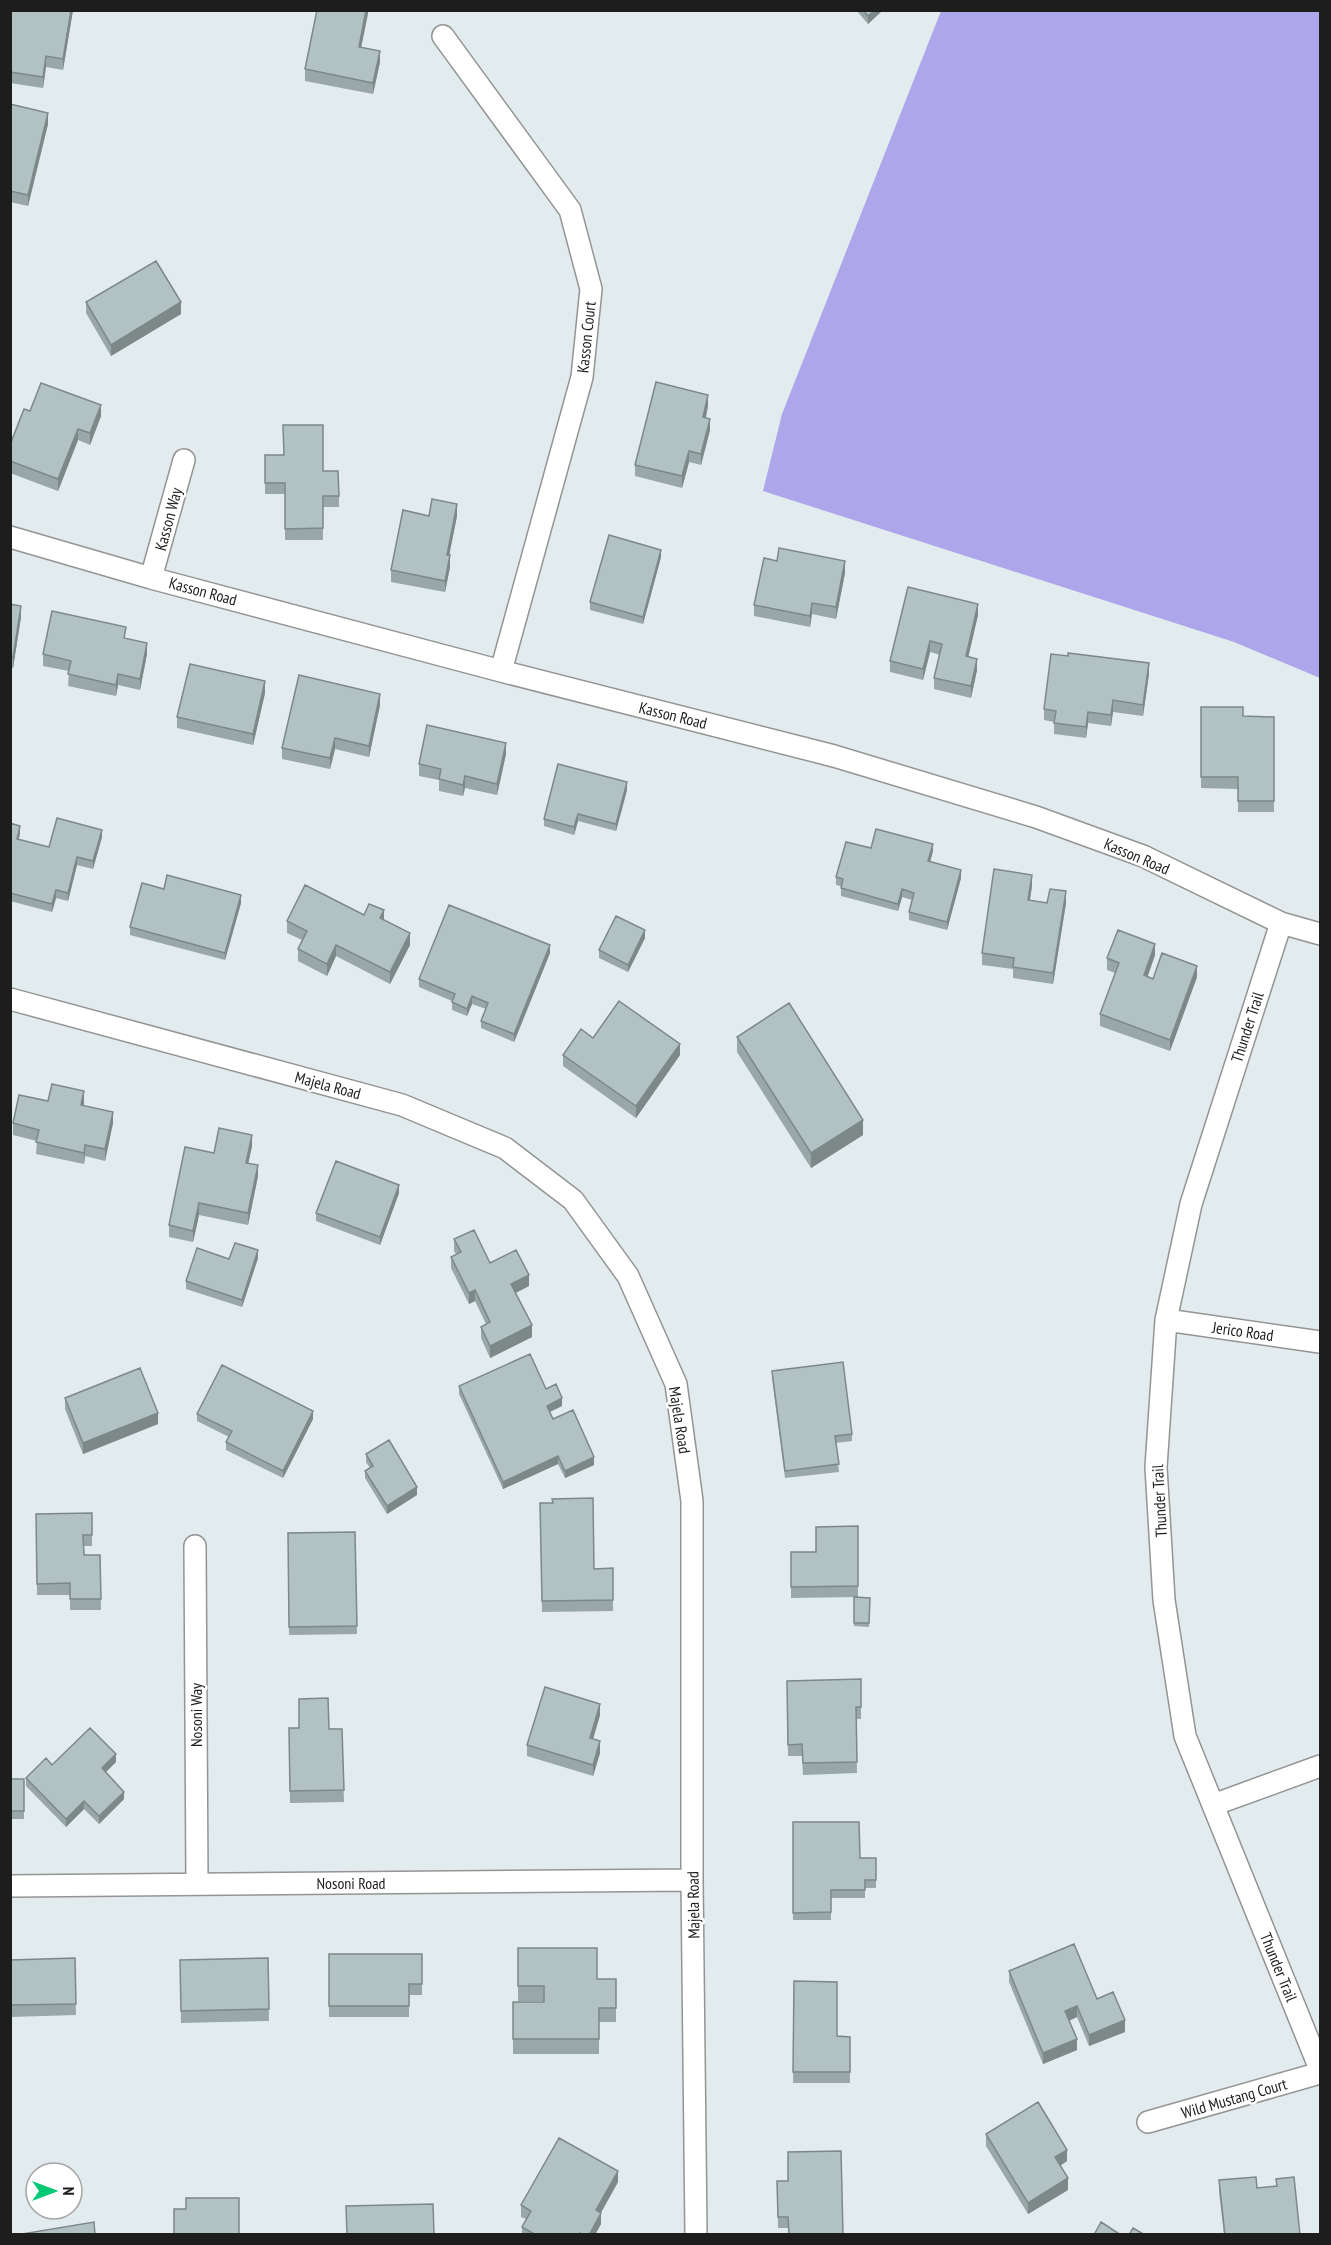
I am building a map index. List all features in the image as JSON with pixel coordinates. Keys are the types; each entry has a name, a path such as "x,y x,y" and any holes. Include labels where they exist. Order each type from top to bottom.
{"street":[{"name":"Kasson Court","path":"443,36 570,210 591,289 582,377 501,671"},
{"name":"Kasson Way","path":"151,578 184,460"},
{"name":"Kasson Road","path":"10,537 151,578 834,756 1036,817 1143,856 1281,923 1320,934"},
{"name":"Thunder Trail","path":"1281,923 1191,1204 1166,1320 1156,1467 1164,1600 1185,1736 1320,2071"},
{"name":"Majela Road","path":"10,999 402,1105 505,1148 573,1200 628,1276 676,1384 692,1501 692,1880 696,2235"},
{"name":"Jerico Road","path":"1166,1320 1320,1341"},
{"name":"Nosoni Way","path":"195,1546 197,1884"},
{"path":"1214,1805 1320,1766"},
{"name":"Nosoni Road","path":"10,1886 692,1880"},
{"name":"Wild Mustang Court","path":"1148,2122 1320,2071"}],"shaded area":[{"path":"941,11 1320,11 1320,678 1234,642 763,491 782,414"}],"building":[{"path":"10,10 71,10 63,59 46,56 43,77 10,72"},
{"path":"317,10 366,10 359,47 380,51 373,83 305,69"},
{"path":"863,10 875,10 868,16"},
{"path":"10,104 48,113 28,195 10,191"},
{"path":"156,261 181,302 111,345 86,302"},
{"path":"656,382 708,395 703,417 710,419 701,454 689,451 682,476 635,465"},
{"path":"41,383 101,405 90,433 78,429 58,479 10,461 10,445 24,409 30,411"},
{"path":"283,425 323,425 323,471 338,471 339,496 323,496 323,528 285,529 285,483 265,483 265,455 284,455"},
{"path":"432,499 457,504 447,555 450,555 445,581 391,570 403,510 429,516"},
{"path":"609,535 661,550 643,617 590,602"},
{"path":"779,548 845,561 836,607 812,603 810,616 754,605 764,558 777,561"},
{"path":"908,587 978,604 966,656 977,659 971,686 934,678 942,644 930,641 923,669 890,661"},
{"path":"10,604 21,606 13,657 10,656"},
{"path":"52,611 126,627 124,638 147,643 140,679 118,674 116,685 68,674 71,661 43,654"},
{"path":"1068,653 1149,663 1143,705 1113,700 1111,715 1088,712 1086,727 1054,723 1056,711 1044,709 1051,654 1068,656"},
{"path":"190,664 265,681 253,734 177,717"},
{"path":"299,675 380,694 369,746 335,738 330,758 282,748"},
{"path":"1201,707 1243,707 1243,716 1274,717 1274,801 1238,801 1238,777 1201,777"},
{"path":"427,725 506,743 497,784 465,776 463,785 439,779 441,769 419,764"},
{"path":"558,764 627,782 616,824 578,814 574,827 544,819"},
{"path":"57,818 102,830 93,861 77,857 68,893 56,890 52,904 10,893 10,823 20,826 17,839 49,847"},
{"path":"876,829 933,844 928,861 961,870 947,922 909,912 914,893 902,889 898,904 841,888 843,879 836,877 846,842 871,848"},
{"path":"994,869 1032,875 1028,900 1047,903 1050,889 1066,891 1053,973 1013,967 1014,958 982,953"},
{"path":"167,875 241,895 225,953 130,927 142,883 164,889"},
{"path":"305,885 364,915 369,904 384,910 380,918 410,933 390,972 336,945 327,964 298,949 307,931 287,921"},
{"path":"449,905 550,945 514,1034 481,1021 488,1003 472,996 467,1009 452,1002 455,994 419,979"},
{"path":"616,916 645,930 628,965 599,950"},
{"path":"1118,930 1155,944 1144,975 1153,979 1162,953 1197,966 1170,1040 1100,1014 1119,963 1107,958"},
{"path":"619,1001 680,1044 636,1106 563,1055 581,1029 593,1038"},
{"path":"789,1003 863,1120 811,1153 737,1037"},
{"path":"52,1084 84,1091 81,1105 113,1112 105,1149 85,1145 84,1153 36,1142 39,1130 13,1123 19,1095 48,1101"},
{"path":"219,1128 252,1135 246,1163 258,1165 248,1213 199,1203 193,1231 169,1225 185,1147 214,1153"},
{"path":"336,1161 399,1185 380,1237 316,1213"},
{"path":"474,1230 490,1263 516,1250 529,1275 511,1284 532,1325 490,1346 481,1327 490,1322 475,1290 469,1293 451,1257 461,1252 454,1239"},
{"path":"235,1243 258,1250 242,1300 186,1281 197,1248 229,1259"},
{"path":"530,1354 546,1389 556,1384 562,1398 547,1406 553,1419 573,1410 594,1457 565,1471 558,1456 503,1482 459,1386"},
{"path":"843,1362 852,1434 835,1436 839,1464 785,1471 772,1371"},
{"path":"222,1365 313,1411 283,1471 226,1442 232,1431 197,1414"},
{"path":"140,1368 158,1413 83,1443 65,1398"},
{"path":"389,1440 417,1487 387,1506 365,1471 373,1466 366,1454"},
{"path":"593,1498 594,1569 613,1568 613,1600 542,1601 540,1503 553,1503 552,1499"},
{"path":"92,1513 92,1535 83,1535 84,1555 100,1555 101,1599 70,1599 70,1583 37,1584 36,1514"},
{"path":"858,1526 858,1586 791,1587 791,1552 816,1552 816,1527"},
{"path":"355,1532 357,1626 289,1627 288,1533"},
{"path":"854,1597 870,1598 869,1623 854,1623"},
{"path":"861,1679 861,1707 856,1707 857,1762 803,1763 802,1744 788,1745 787,1681"},
{"path":"545,1687 600,1704 590,1738 600,1741 593,1765 527,1745"},
{"path":"328,1698 329,1729 342,1729 344,1790 290,1791 289,1728 299,1728 299,1699"},
{"path":"90,1728 116,1754 102,1768 124,1792 99,1816 84,1801 66,1819 26,1778 46,1758 52,1765"},
{"path":"10,1779 24,1779 24,1811 10,1811"},
{"path":"793,1822 859,1822 860,1858 876,1858 876,1880 865,1880 865,1890 831,1890 831,1912 793,1913"},
{"path":"1074,1944 1097,1999 1113,1992 1125,2020 1089,2035 1077,2006 1065,2011 1077,2039 1043,2053 1009,1971"},
{"path":"518,1948 597,1948 597,1979 616,1979 616,2008 599,2008 599,2039 513,2039 513,2002 544,2002 544,1986 518,1986"},
{"path":"329,1954 422,1954 422,1984 409,1984 409,2006 329,2006"},
{"path":"75,1958 76,2004 10,2005 10,1960"},
{"path":"268,1958 269,2009 181,2011 180,1960"},
{"path":"794,1981 837,1982 837,2036 850,2037 850,2072 793,2072"},
{"path":"1038,2102 1067,2150 1055,2157 1068,2178 1028,2203 986,2134"},
{"path":"559,2138 618,2171 596,2210 601,2213 589,2235 580,2233 579,2235 536,2235 522,2227 531,2211 521,2205"},
{"path":"841,2151 843,2235 789,2235 788,2217 778,2217 777,2181 788,2181 788,2152"},
{"path":"1256,2177 1257,2188 1277,2186 1276,2179 1294,2177 1300,2235 1225,2235 1219,2180"},
{"path":"186,2198 239,2198 239,2235 174,2235 174,2209 186,2209"},
{"path":"433,2204 434,2235 347,2235 346,2206"},
{"path":"94,2222 95,2235 16,2235"},
{"path":"1101,2222 1121,2235 1094,2235"},
{"path":"1133,2228 1145,2235 1129,2235"}]}
